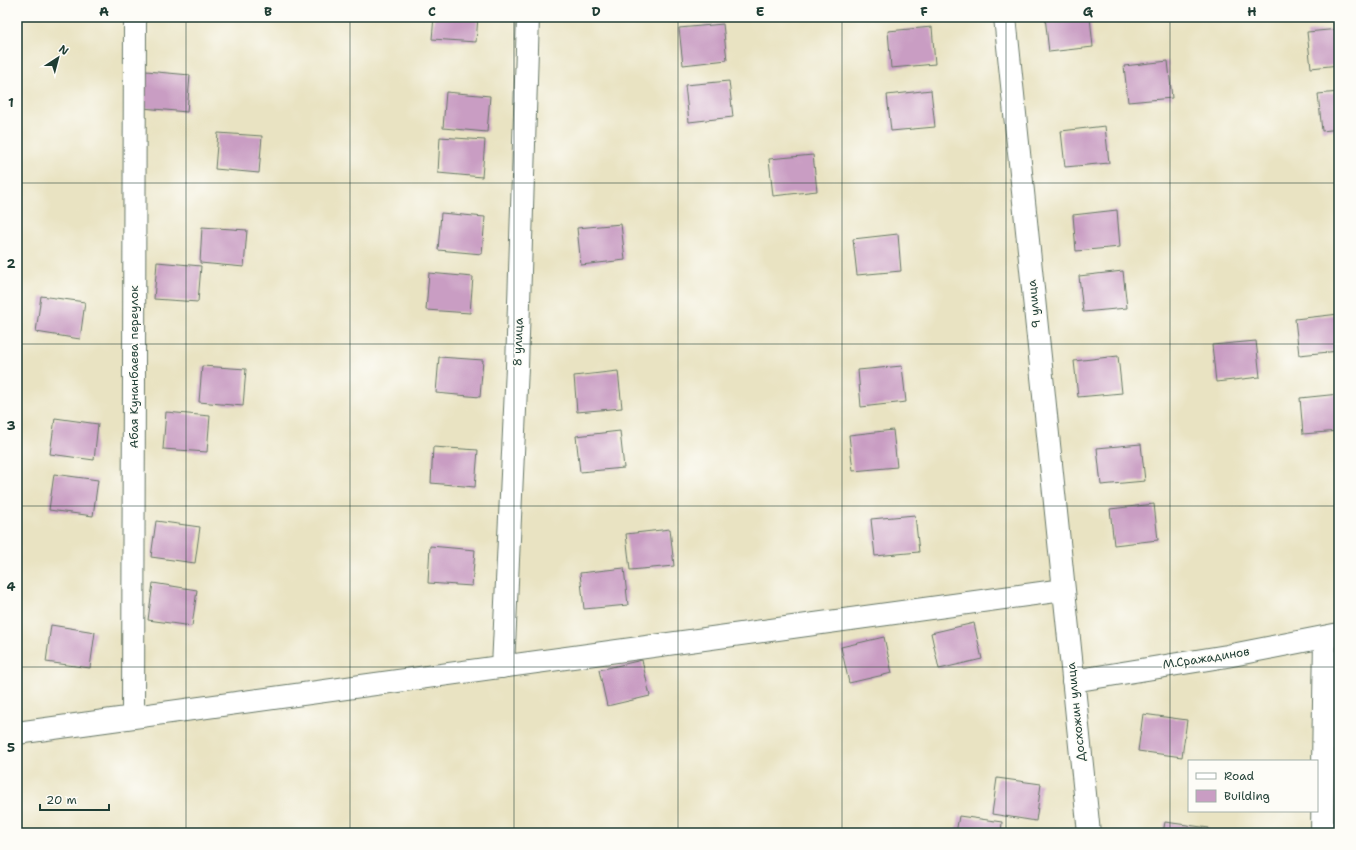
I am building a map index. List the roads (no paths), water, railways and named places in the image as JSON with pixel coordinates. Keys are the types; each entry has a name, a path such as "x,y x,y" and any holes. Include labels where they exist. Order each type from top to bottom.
{"street":[{"name":"Абая Кунанбаева переулок","path":"133,717 135,17"},
{"name":"8 улица","path":"503,667 517,367 528,17"},
{"name":"9 улица","path":"1005,17 1063,590"},
{"path":"17,733 1063,590"},
{"name":"Досхожин улица","path":"1063,590 1089,833"},
{"path":"1322,833 1332,636"},
{"name":"М.Сражадинов","path":"1073,681 1227,656 1332,636"}]}
